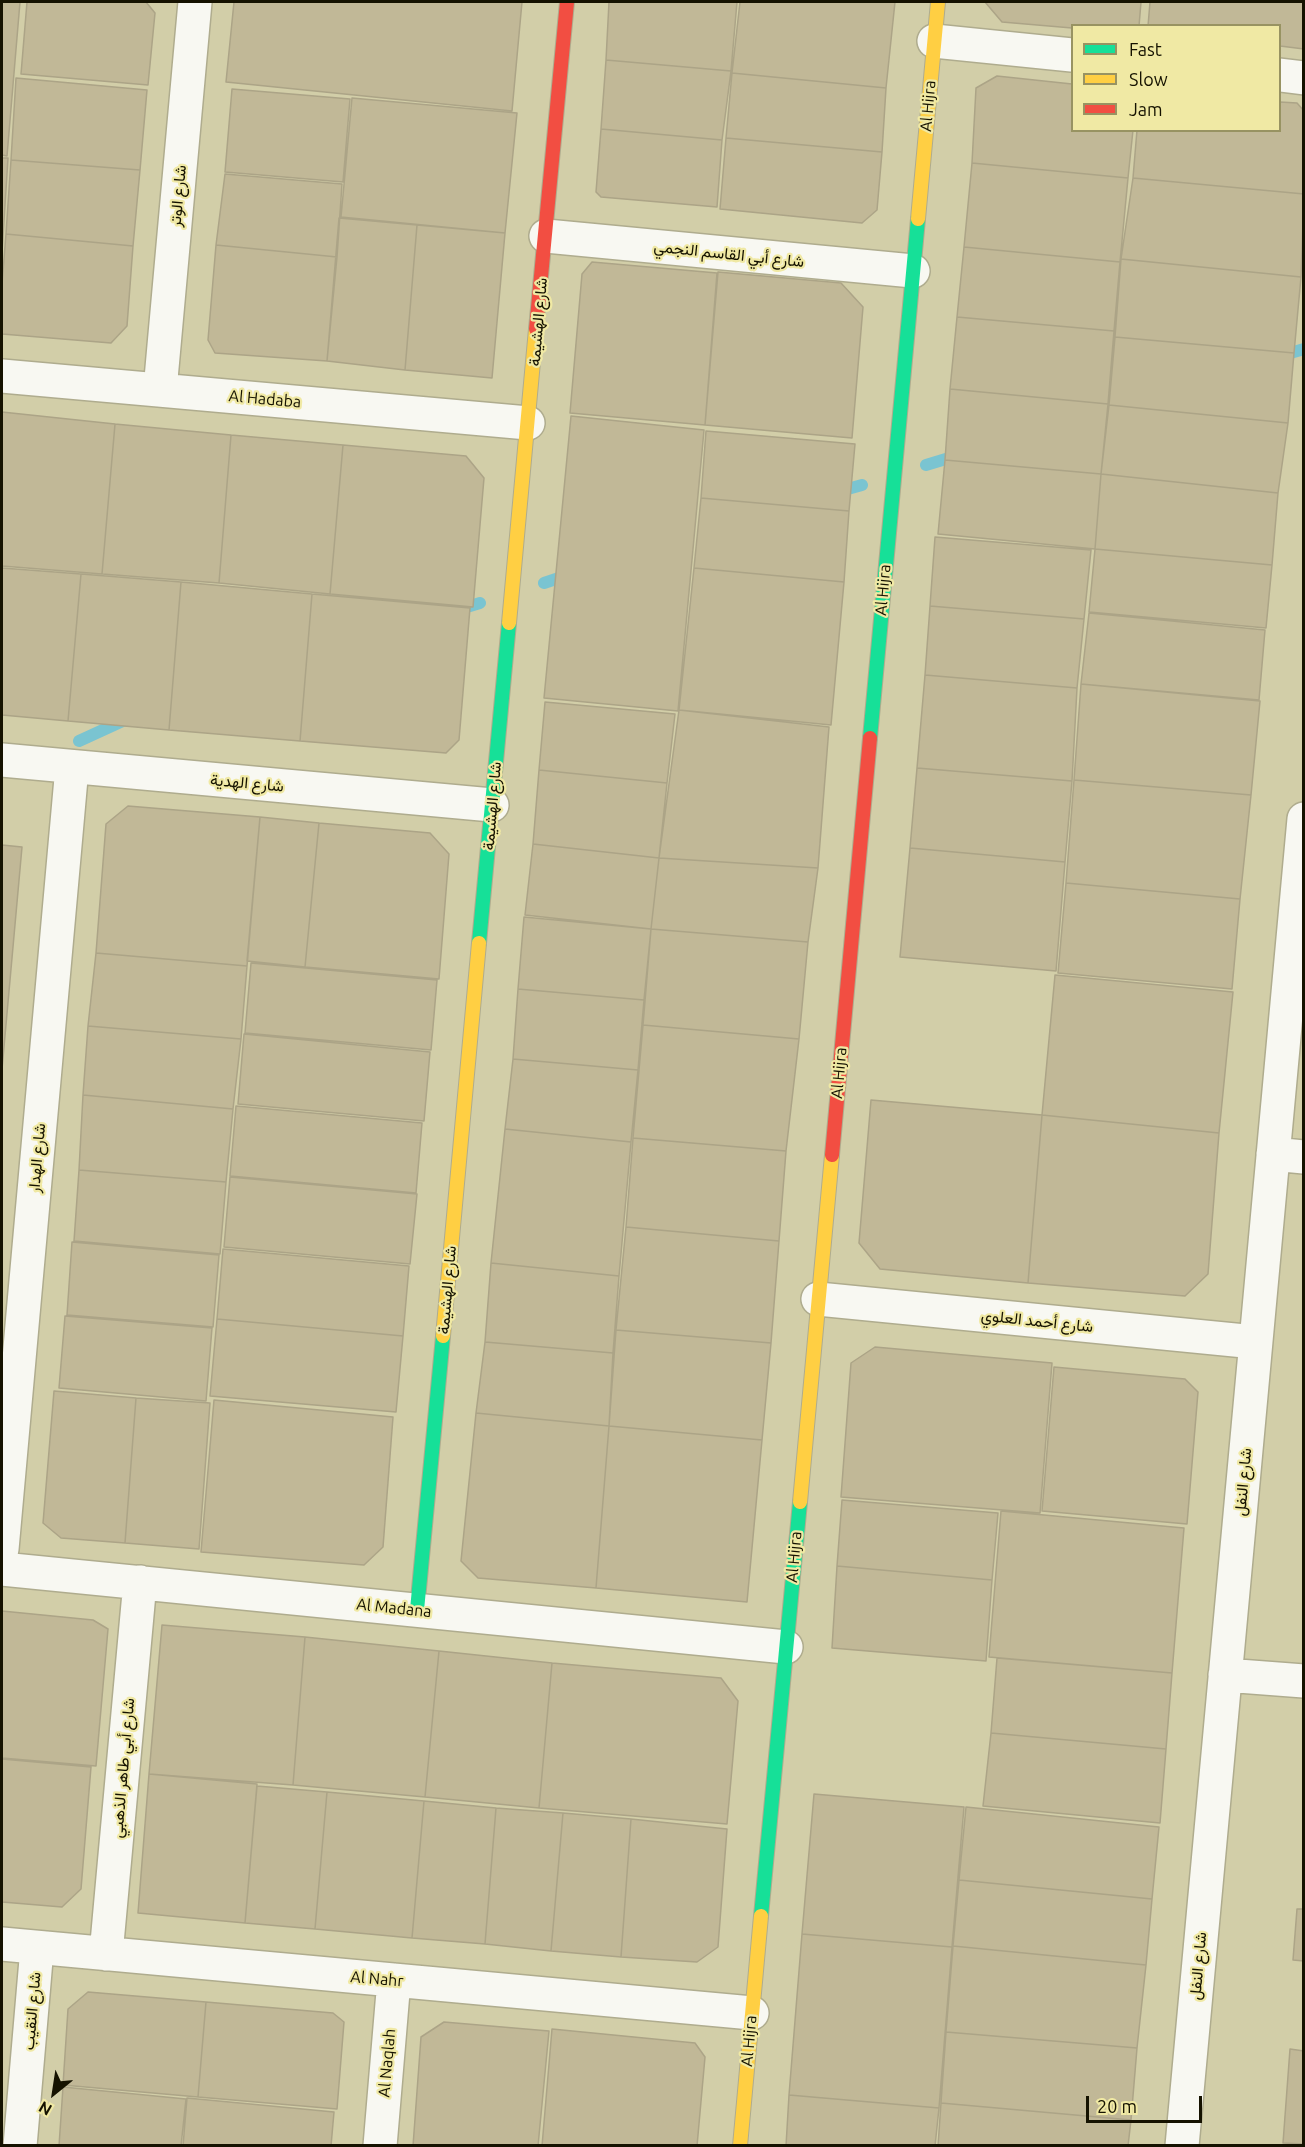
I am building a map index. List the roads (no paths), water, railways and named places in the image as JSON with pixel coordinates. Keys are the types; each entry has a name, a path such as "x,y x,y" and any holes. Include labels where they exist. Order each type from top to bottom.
{"street":[{"name":"شارع الوتر","path":"160,390 195,2"},
{"name":"شارع الهشيمة","path":"417,1610 567,2"},
{"name":"Al Hijra","path":"740,2145 938,2"},
{"path":"934,41 1071,55"},
{"path":"1281,75 1304,78"},
{"name":"شارع أبي القاسم النجمي","path":"546,236 913,271"},
{"name":"Al Hadaba","path":"2,376 528,423"},
{"name":"شارع الهدية","path":"2,760 492,805"},
{"name":"شارع الهدار","path":"2,1548 72,767"},
{"name":"شارع النفل","path":"1182,2145 1256,1342 1288,1156 1304,819"},
{"name":"شارع أحمد العلوي","path":"818,1299 1256,1342"},
{"name":"Al Madana","path":"2,1569 786,1647"},
{"name":"شارع أبي طاهر الذهبي","path":"106,1954 140,1582"},
{"path":"1225,1675 1304,1681"},
{"name":"Al Nahr","path":"2,1944 752,2013"},
{"name":"شارع النقيب","path":"20,2145 38,1948"},
{"name":"Al Naqlah","path":"380,2145 394,1980"}],"waterway":[{"path":"1280,356 1304,349"},
{"path":"926,465 959,455"},
{"path":"837,492 862,485"},
{"path":"544,583 571,574"},
{"path":"450,612 480,603"},
{"path":"79,741 127,719"}]}
